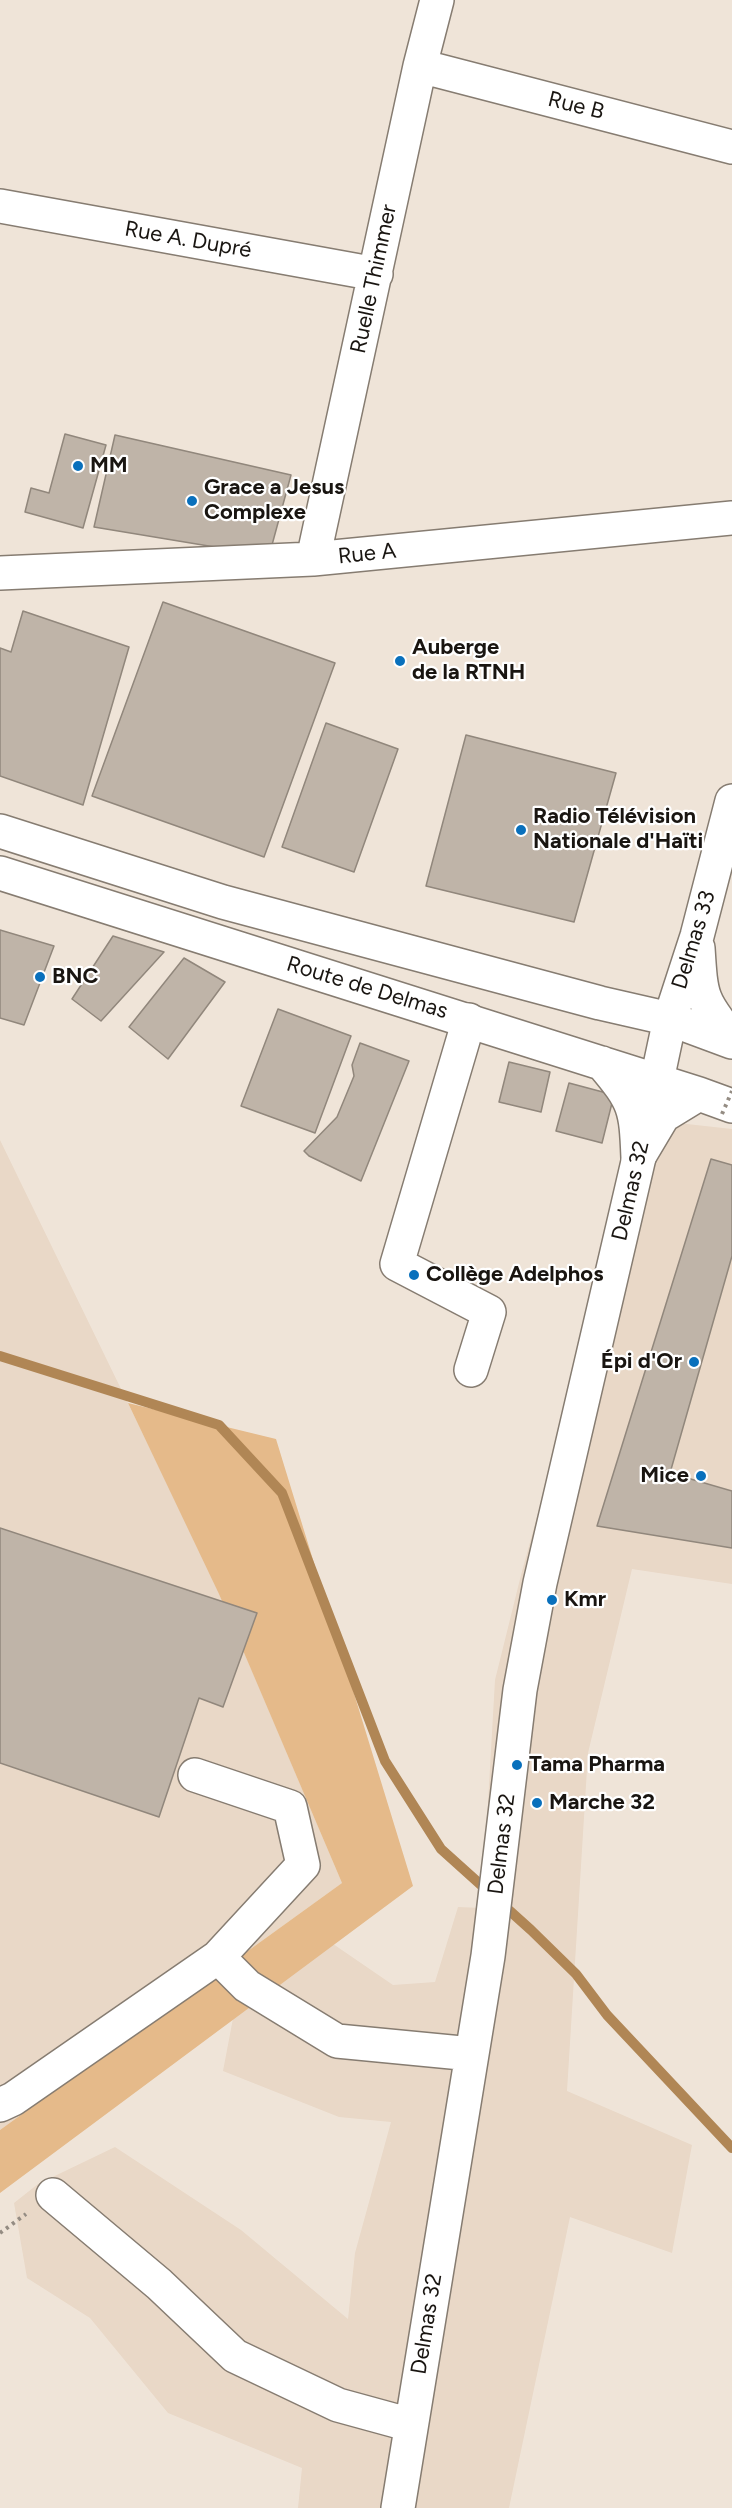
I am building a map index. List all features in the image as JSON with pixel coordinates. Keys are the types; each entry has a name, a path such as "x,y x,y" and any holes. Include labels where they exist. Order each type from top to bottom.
{"street":[{"name":"Ruelle Thimmer","path":"313,559 420,66 437,0"},
{"name":"Rue B","path":"420,66 732,147"},
{"name":"Rue A. Dupré","path":"0,206 376,274"},
{"name":"Rue A","path":"0,573 313,559 732,518"},
{"name":"Delmas 33","path":"657,1080 670,1019 698,936 732,801"},
{"name":"Route de Delmas","path":"0,831 223,902 600,1003 670,1019 732,1040"},
{"name":"Route de Delmas","path":"0,873 657,1080 718,1104"},
{"path":"698,936 700,984 704,1001 732,1040"},
{"path":"469,1020 397,1264 489,1312 471,1370"},
{"path":"602,1063 627,1094 635,1111 638,1158"},
{"name":"Delmas 32","path":"398,2508 488,1956 520,1690 540,1583 657,1080"},
{"path":"638,1158 663,1116 718,1104"},
{"path":"0,2104 13,2099 218,1957 303,1865 290,1807 195,1775"},
{"path":"218,1957 247,1986 337,2041 472,2054"},
{"path":"53,2195 159,2284 235,2356 338,2405 411,2425"}],"path":[{"path":"718,1104 732,1091"}],"shaded area":[{"name":"Marche 32","path":"669,1122 732,1129 732,1584 632,1569 588,1753 567,2091 692,2145 672,2253 570,2217 509,2508 298,2508 302,2468 168,2413 90,2318 27,2278 14,2203 38,2184 115,2147 241,2230 348,2319 355,2253 391,2122 339,2117 223,2071 235,2008 320,1935 393,1985 435,1982 458,1907 482,1908 495,1680 521,1575 579,1364"},
{"path":"0,1140 210,1572 342,1883 0,2130"},
{"path":"128,1403 276,1439 413,1886 0,2193 0,2130 342,1883 219,1594"}],"building":[{"name":"MM","path":"65,434 106,445 83,528 25,512 31,488 49,493"},
{"name":"Grace a Jesus Complexe","path":"115,435 291,475 269,556 94,527"},
{"path":"163,602 335,663 264,857 92,796"},
{"path":"23,611 129,647 83,805 0,776 0,648 11,652"},
{"path":"326,723 398,749 354,872 282,847"},
{"name":"Radio Télévision Nationale d'Haïti","path":"466,735 616,773 574,922 426,886"},
{"path":"0,930 54,946 24,1025 0,1018"},
{"path":"113,936 164,952 101,1021 72,999"},
{"path":"184,958 225,982 168,1059 129,1027"},
{"path":"278,1009 351,1036 315,1133 241,1106"},
{"path":"360,1043 409,1061 361,1181 309,1156 304,1151 337,1117 354,1076 352,1065"},
{"path":"509,1062 550,1072 541,1112 499,1102"},
{"path":"569,1083 614,1095 602,1143 556,1131"},
{"path":"711,1159 732,1165 732,1256 670,1473 732,1491 732,1548 597,1526"},
{"path":"0,1528 257,1613 223,1707 199,1698 159,1817 0,1763"}],"waterway":[{"path":"0,1356 219,1425 282,1493 385,1761 441,1849 576,1974 607,2015 732,2148"}],"place":[{"name":"MM","path":"78,466"},
{"name":"Grace a Jesus Complexe","path":"192,501"},
{"name":"Auberge de la RTNH","path":"400,661"},
{"name":"Radio Télévision Nationale d'Haïti","path":"521,830"},
{"name":"BNC","path":"40,977"},
{"name":"Collège Adelphos","path":"414,1275"},
{"name":"Épi d'Or","path":"694,1362"},
{"name":"Mice","path":"701,1476"},
{"name":"Kmr","path":"552,1600"},
{"name":"Tama Pharma","path":"517,1765"},
{"name":"Marche 32","path":"537,1803"}]}
